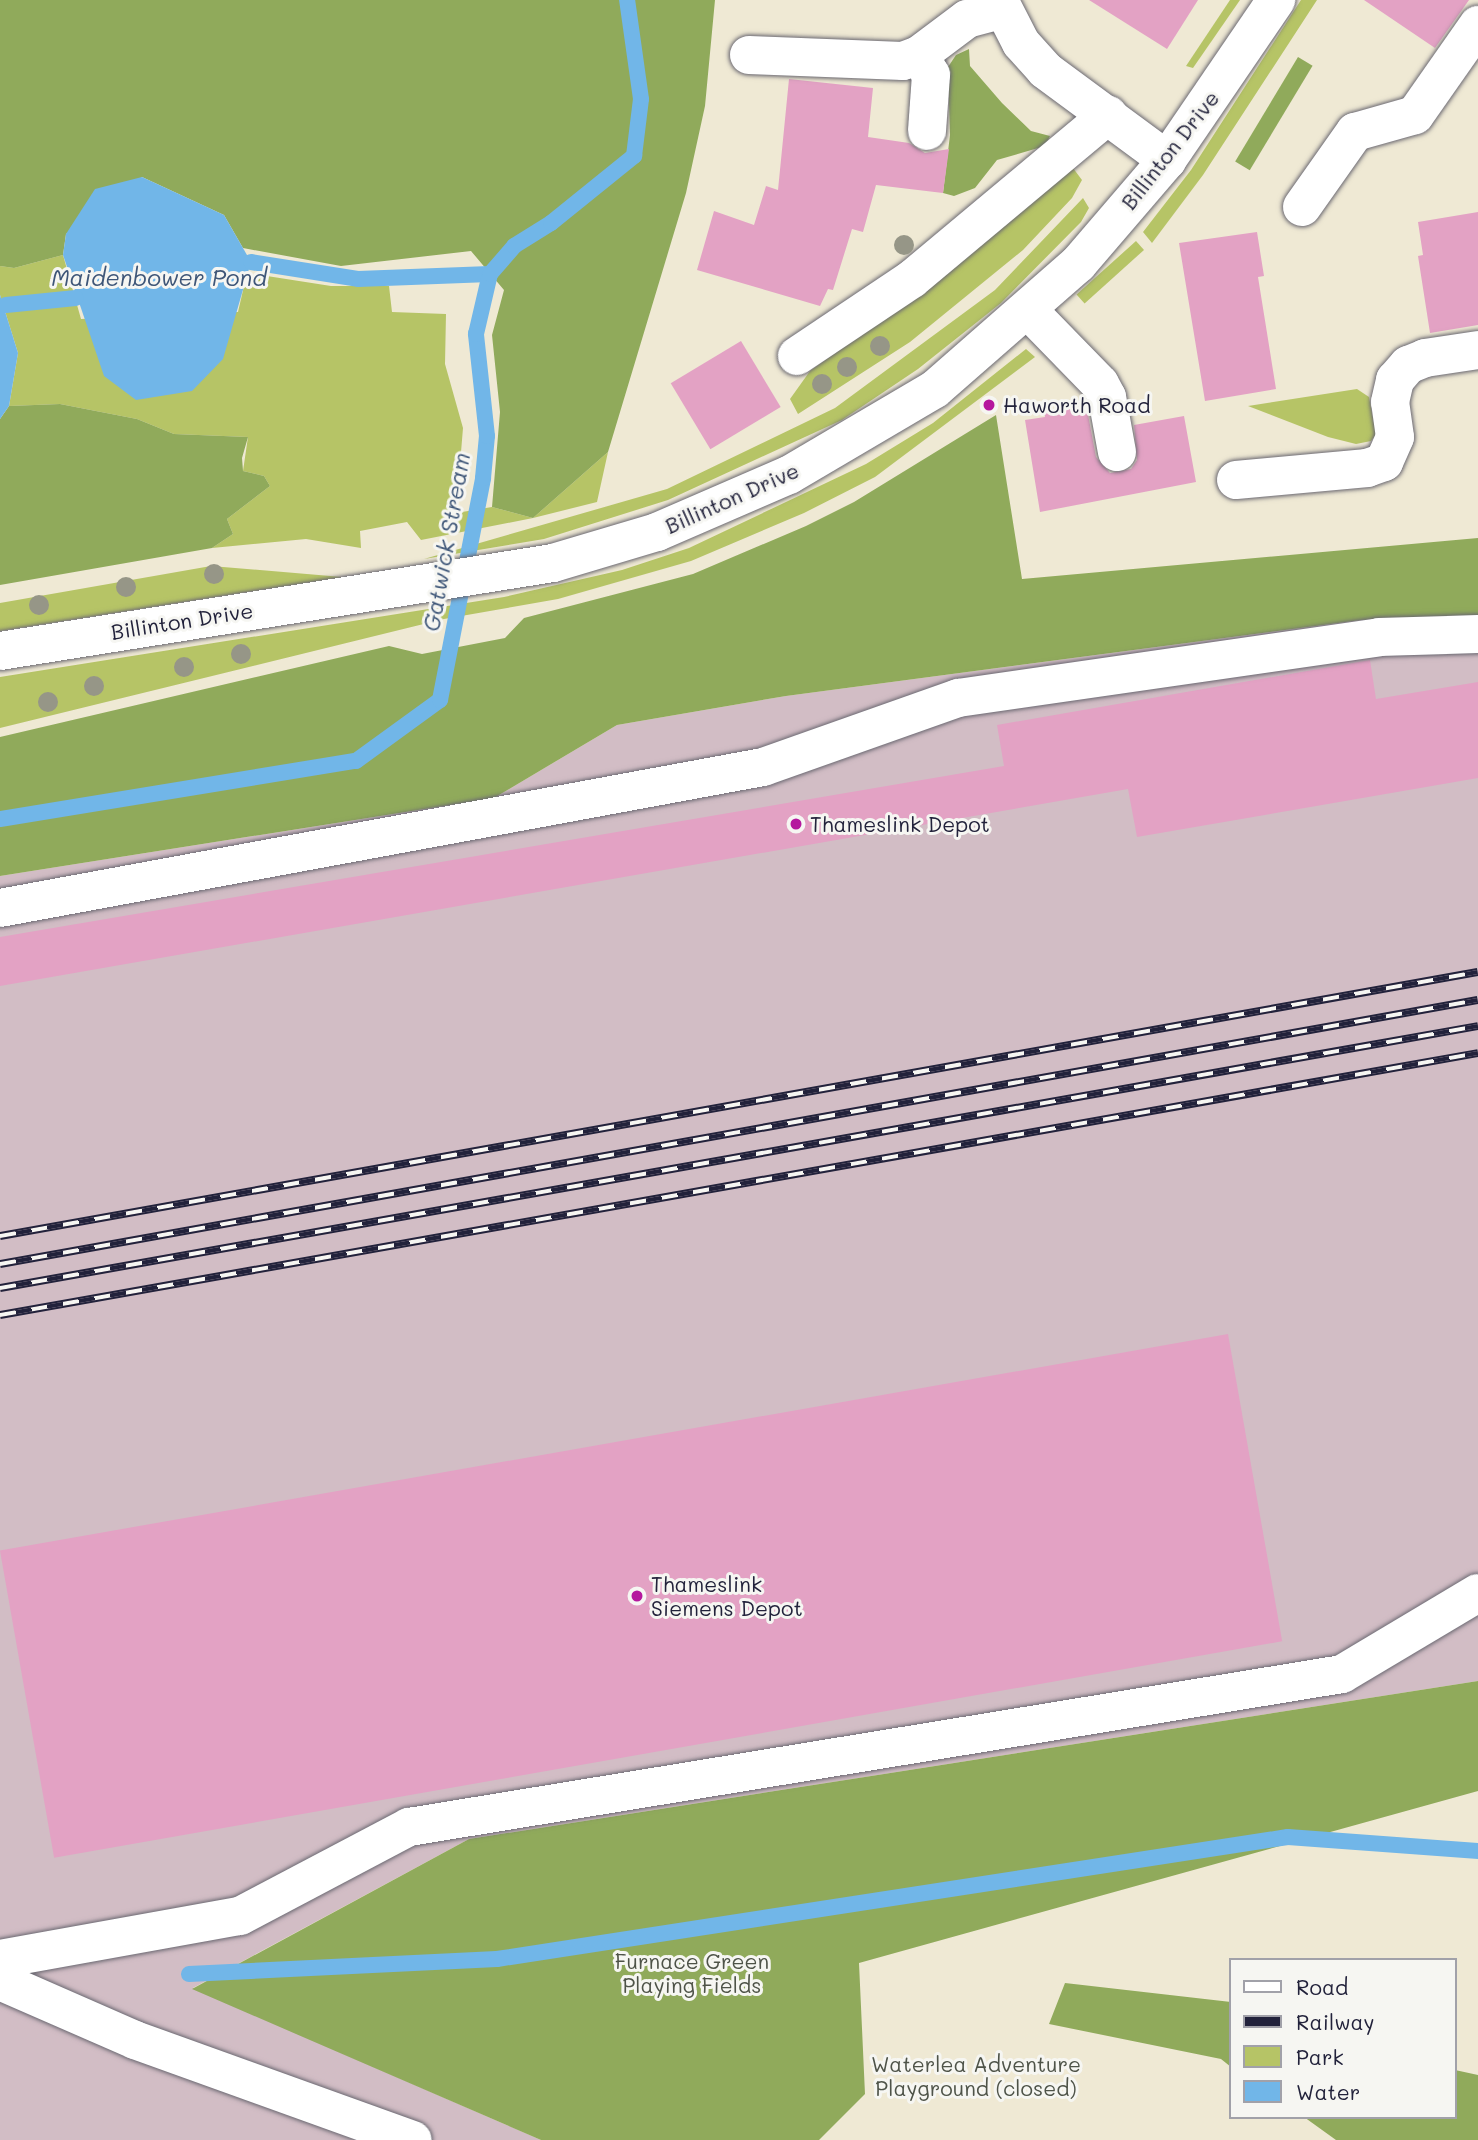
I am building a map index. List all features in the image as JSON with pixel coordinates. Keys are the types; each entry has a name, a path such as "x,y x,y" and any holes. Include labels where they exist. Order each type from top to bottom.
{"street":[{"name":"Billinton Drive","path":"0,650 553,563 657,531 789,475 935,389 1078,264 1167,160 1276,0"},
{"path":"749,55 883,62 919,55 967,19 1000,5 1045,70 1167,160"},
{"path":"1302,207 1355,132 1415,115 1478,25"},
{"path":"919,55 931,75 927,131"},
{"path":"797,356 912,279 1108,115"},
{"path":"1028,310 1100,384 1107,397 1117,452"},
{"path":"1236,480 1367,468 1384,462 1395,437 1391,402 1395,380 1408,365 1425,358 1478,350"},
{"path":"0,908 763,767 958,698 1379,637 1478,634"},
{"path":"0,1959 240,1916 409,1827 1342,1674 1478,1592"},
{"path":"0,1981 135,2040 413,2140"}],"shaded area":[{"path":"1478,616 1478,1681 469,1839 193,1988 541,2140 0,2140 0,876 494,798 617,725 786,696 1361,620"}],"green space":[{"path":"0,0 715,0 705,106 686,193 608,452 533,518 492,507 500,412 492,335 504,290 471,251 341,266 243,248 224,215 142,177 66,234 63,255 14,268 0,266"},
{"path":"1230,0 1240,0 1193,68 1186,66"},
{"path":"1301,0 1317,0 1203,175 1152,243 1143,232 1191,170"},
{"path":"969,49 970,66 1002,103 1031,131 1050,136 1045,146 997,160 975,188 954,196 943,193 950,135 948,67 956,55"},
{"path":"1298,57 1313,66 1250,170 1235,162"},
{"path":"1073,168 1082,180 1072,198 1023,250 910,342 798,414 790,399 810,371 904,303"},
{"path":"1083,198 1089,208 1081,222 1001,303 918,369 842,420 668,500 544,539 424,559 667,489 835,408 995,290"},
{"path":"1136,241 1144,250 1085,303 1077,295"},
{"path":"63,255 81,319 238,312 247,273 331,286 389,286 392,312 446,314 445,364 463,428 456,513 492,507 533,518 421,540 407,522 360,531 361,548 306,539 212,548 233,534 227,519 270,486 264,476 243,471 248,437 174,434 137,419 60,404 9,406 18,353 0,295 0,266 14,268"},
{"path":"1026,349 1035,357 875,477 804,513 691,561 558,599 444,619 0,728 0,677 504,597 622,570 689,548 866,464 933,423"},
{"path":"1357,389 1369,397 1376,434 1371,441 1356,444 1328,437 1248,406"},
{"path":"60,404 137,419 174,434 248,437 242,458 243,471 264,476 270,486 227,519 233,534 212,548 0,585 0,419 9,406"},
{"path":"996,415 1022,579 1478,538 1478,616 1361,620 786,696 617,725 494,798 0,876 0,737 389,646 422,654 505,638 524,618 693,574 806,526 854,502"},
{"path":"608,452 597,502 533,518"},
{"path":"211,566 342,577 0,631 0,603"},
{"name":"Furnace Green Playing Fields","path":"1478,1681 1478,1791 859,1963 865,2094 819,2140 541,2140 192,1989 469,1839"},
{"path":"1065,1983 1230,2002 1230,2066 1221,2059 1049,2024"},
{"path":"1457,2070 1478,2075 1478,2140 1336,2140 1307,2119 1457,2119"}],"water":[{"name":"Maidenbower Pond","path":"142,177 224,215 251,262 223,359 192,391 136,400 104,376 63,255 66,234 95,189"},
{"name":"Maidenbower Pond","path":"0,295 18,353 9,406 0,419"}],"building":[{"path":"1089,0 1198,0 1167,49"},
{"path":"1364,0 1469,0 1435,48"},
{"path":"789,79 873,88 868,137 909,143 925,153 949,149 943,193 876,185 863,232 852,229 833,290 828,289 820,306 697,270 714,211 754,225 766,186 778,190"},
{"path":"1478,212 1478,325 1430,333 1418,256 1423,255 1418,222"},
{"path":"1257,232 1264,276 1258,277 1276,389 1205,401 1179,243"},
{"path":"741,341 781,407 710,449 671,383"},
{"path":"1086,404 1096,457 1110,473 1131,469 1137,460 1134,425 1184,416 1196,482 1040,512 1025,420 1045,417 1044,411"},
{"name":"Thameslink Depot","path":"1370,660 1376,699 1478,682 1478,778 1137,837 1128,789 0,986 0,937 1004,766 997,725"},
{"name":"Thameslink Siemens Depot","path":"1228,1334 1282,1641 54,1858 0,1551"}],"waterway":[{"name":"Gatwick Stream","path":"0,819 356,761 440,700 483,478 487,436 476,334 490,274 514,246 551,223 634,156 641,99 627,0"},
{"path":"251,262 358,279 490,274"},
{"path":"6,305 76,298"},
{"path":"189,1974 497,1959 1288,1837 1478,1851"}],"railway":[{"path":"0,1236 1478,972"},
{"path":"0,1264 1478,1000"},
{"path":"0,1288 1478,1026"},
{"path":"0,1315 1478,1053"}],"place":[{"name":"Haworth Road","path":"989,405"},
{"name":"Thameslink Depot","path":"796,824"},
{"name":"Thameslink Siemens Depot","path":"637,1596"}],"park label":[{"name":"Waterlea Adventure Playground (closed)","path":"976,2076"}]}
